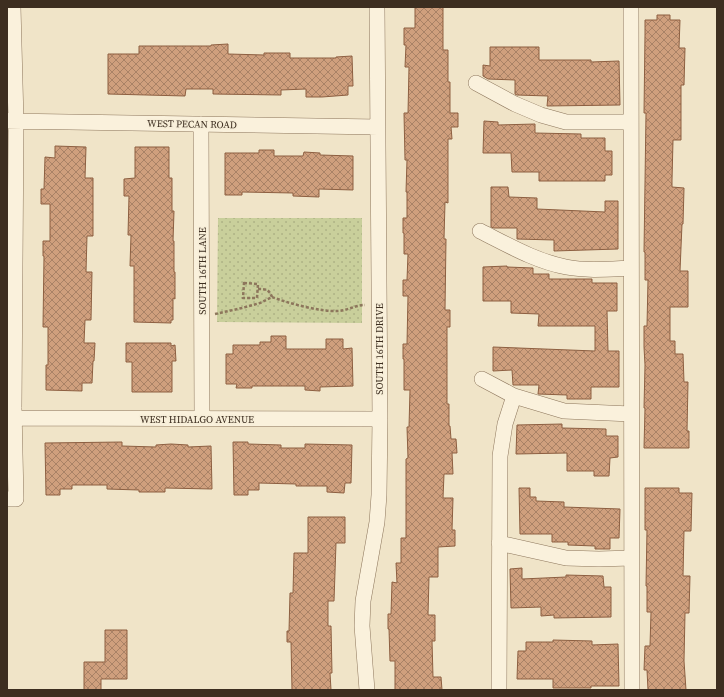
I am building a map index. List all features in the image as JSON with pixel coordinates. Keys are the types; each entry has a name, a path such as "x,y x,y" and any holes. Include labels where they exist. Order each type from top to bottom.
{"street":[{"path":"12,499 10,30 13,7"},
{"name":"SOUTH 16TH DRIVE","path":"367,690 362,614 377,522 380,419 377,7"},
{"path":"631,7 632,690"},
{"path":"476,83 521,107 541,115 566,122 631,122"},
{"name":"WEST PECAN ROAD","path":"11,121 378,127"},
{"name":"SOUTH 16TH LANE","path":"201,124 202,419"},
{"path":"480,231 535,258 566,267 590,269 631,268"},
{"path":"482,379 514,396 564,411 631,414"},
{"path":"499,690 500,456 505,424 514,396"},
{"name":"WEST HIDALGO AVENUE","path":"12,411 202,419 380,419"},
{"path":"499,543 566,558 632,558"}],"path":[{"path":"244,283 258,284 258,289 258,298 244,298 244,283"},
{"path":"258,289 270,291 272,297"},
{"path":"202,319 260,303 272,297 298,305 336,311 359,305 379,304"}],"green space":[{"path":"218,218 362,218 362,323 217,322"}],"building":[{"path":"415,7 443,7 443,50 448,50 450,113 458,113 458,127 451,127 452,139 448,139 448,203 445,202 444,239 446,239 445,310 450,310 450,327 447,327 447,404 449,404 449,426 451,439 456,439 457,453 452,453 453,474 444,474 443,498 453,498 452,530 455,530 455,546 438,547 438,577 429,577 428,615 435,615 435,641 432,641 433,677 441,677 442,690 395,690 395,661 390,661 388,629 388,614 391,614 392,582 397,583 396,563 401,563 401,538 406,538 406,459 408,458 407,427 409,427 410,390 404,390 403,344 407,344 408,296 403,296 403,280 407,280 408,254 404,254 403,218 407,218 407,160 405,160 404,113 408,113 409,67 405,67 406,45 404,45 404,28 415,28"},
{"path":"657,15 670,15 670,20 680,20 679,48 685,48 684,85 681,85 681,140 673,140 672,187 684,188 680,271 688,271 688,307 670,307 670,341 675,341 675,354 683,354 684,382 688,382 687,431 689,431 689,448 644,448 644,326 647,326 648,280 645,280 644,252 646,113 644,113 645,20 657,20"},
{"path":"228,44 228,54 264,55 264,53 290,53 290,58 336,58 352,56 353,86 348,86 348,95 322,97 306,97 306,89 281,90 281,95 213,94 213,89 186,89 185,96 108,94 108,54 139,54 139,46 211,46"},
{"path":"490,47 539,47 539,60 591,60 591,62 619,61 620,105 547,106 548,96 517,95 515,94 515,80 488,79 483,76 483,65 490,66"},
{"path":"484,121 498,122 498,125 535,124 535,133 581,134 581,138 605,138 605,151 612,151 612,175 605,175 605,181 539,181 539,172 512,172 511,153 483,153"},
{"path":"55,146 86,147 85,178 93,178 93,236 87,236 86,272 92,272 91,320 85,320 84,343 95,343 92,383 82,383 82,391 46,390 46,365 48,365 48,327 43,327 43,241 50,241 50,204 41,204 41,189 44,189 45,157 55,158"},
{"path":"135,147 169,147 169,178 172,178 172,211 174,211 173,241 175,272 175,299 173,298 173,320 171,320 171,323 134,322 134,266 130,266 131,235 128,235 129,196 124,196 124,179 135,178"},
{"path":"259,150 274,150 274,156 303,156 304,152 320,153 320,155 353,156 353,190 319,189 319,197 293,196 293,193 242,192 242,195 225,195 225,153 259,153"},
{"path":"491,187 508,187 509,197 537,198 537,209 605,212 605,201 618,201 618,249 554,251 554,240 517,239 517,228 491,227"},
{"path":"507,266 533,268 533,274 549,274 549,279 592,279 592,283 617,283 617,311 607,311 608,351 619,351 619,387 591,387 591,399 567,399 567,395 538,394 539,385 513,385 512,370 493,371 493,347 595,351 595,326 538,326 539,314 511,313 511,301 483,301 483,267"},
{"path":"271,336 286,336 286,349 326,349 326,339 343,339 343,349 352,348 353,386 320,387 320,391 305,390 305,386 252,386 252,388 236,388 237,384 226,384 226,354 233,354 233,345 260,345 260,342 271,342"},
{"path":"126,343 171,343 171,346 175,345 176,361 172,361 172,392 132,392 132,362 126,362"},
{"path":"562,424 562,428 606,429 606,436 618,436 618,457 610,458 609,476 594,476 594,471 567,471 567,453 516,454 517,425"},
{"path":"122,442 122,446 156,447 156,445 171,444 188,445 188,447 211,446 212,489 165,488 165,492 139,492 139,490 107,489 107,485 72,485 72,489 60,489 60,495 46,495 45,443"},
{"path":"233,442 281,445 281,448 305,448 305,444 352,445 351,483 345,483 344,493 327,492 327,486 296,486 296,484 259,483 259,490 248,490 248,495 234,495"},
{"path":"519,488 530,488 530,497 536,497 536,501 564,502 564,507 620,509 619,538 610,538 610,549 595,549 595,546 568,545 568,542 552,542 552,534 520,534"},
{"path":"645,488 679,488 679,493 692,493 691,531 684,531 683,576 690,576 689,613 685,613 684,661 686,690 648,690 647,670 644,670 645,646 650,646 651,612 647,612 647,530 645,530"},
{"path":"308,517 345,517 345,543 336,543 334,601 328,601 328,626 331,626 331,690 292,690 291,642 287,642 287,631 289,631 290,593 293,593 294,553 308,553"},
{"path":"522,568 522,579 566,577 566,575 603,576 604,587 611,587 611,617 554,618 554,615 541,616 541,607 511,608 510,569"},
{"path":"105,630 127,630 127,679 101,679 101,690 84,690 84,662 105,662"},
{"path":"553,640 592,641 592,645 618,644 619,686 553,688 553,679 517,679 518,651 526,651 526,642 553,642"}]}
